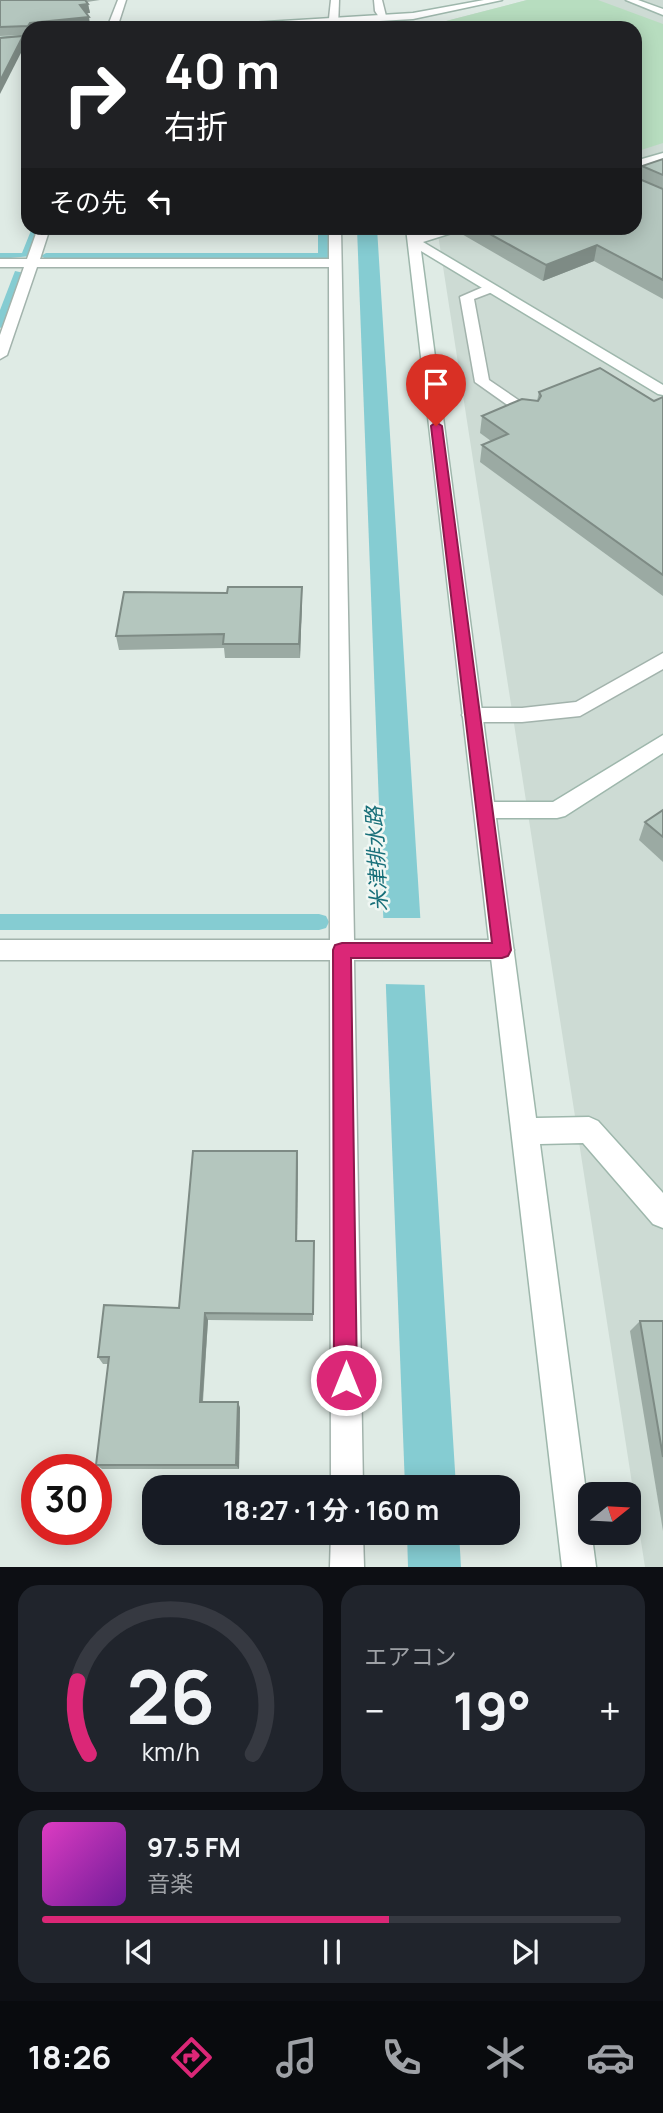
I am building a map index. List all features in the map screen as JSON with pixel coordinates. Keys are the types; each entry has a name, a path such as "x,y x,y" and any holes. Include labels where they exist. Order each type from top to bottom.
{"street":[{"path":"114,21 122,0"},
{"path":"335,0 335,21"},
{"path":"378,0 380,18 383,21"},
{"path":"353,21 434,13 498,0"},
{"path":"630,0 663,12"},
{"path":"0,41 21,40"},
{"path":"642,163 663,156"},
{"path":"0,355 42,235"},
{"path":"335,235 347,1475"},
{"path":"413,235 579,1567"},
{"path":"414,235 490,288 663,391"},
{"path":"0,263 335,263"},
{"path":"490,288 467,297 482,382 528,412"},
{"path":"472,715 580,709 663,660"},
{"path":"485,810 557,810 663,743"},
{"path":"0,950 502,950"},
{"path":"525,1130 589,1130 663,1214"},
{"path":"347,1545 347,1567"}],"shaded area":[{"path":"527,0 663,0 663,1567 645,1567 641,1541 641,1482 632,1482 438,235 642,235 642,21 446,21"}],"green space":[{"path":"527,0 598,0 663,24 663,143 642,150 642,21 446,21"}],"water":[{"path":"357,235 377,235 455,1475 405,1475"},
{"path":"407,1545 460,1545 461,1567 408,1567"}],"pier":[{"path":"380,918 424,918 428,985 383,984"}],"building":[{"path":"0,0 85,0 88,4 80,5 89,17 21,21 21,26 0,27"},
{"path":"21,36 0,81 0,38"},
{"path":"663,159 663,175 642,166"},
{"path":"642,180 663,189 663,280 597,245 546,265 492,235 642,235"},
{"path":"600,368 654,401 663,397 663,575 482,445 508,434 482,416 522,399 538,401 541,396 539,392"},
{"path":"228,587 302,587 299,644 223,644 224,634 116,636 124,592 227,593"},
{"path":"663,810 663,837 645,822"},
{"path":"193,1151 297,1151 296,1241 314,1241 313,1314 205,1313 200,1402 238,1402 236,1465 112,1465 112,1454 97,1454 109,1357 98,1357 104,1305 179,1308"},
{"path":"640,1321 663,1321 663,1457"}],"waterway":[{"path":"0,47 21,46"},
{"path":"27,254 34,235"},
{"path":"323,235 323,256"},
{"path":"0,256 21,256"},
{"path":"46,256 323,256"},
{"path":"0,325 19,273"},
{"path":"0,922 319,922"}],"route":[{"path":"346,1380 342,950 502,950 436,426"}],"water label":[{"name":"米津排水路","path":"376,859"}]}
